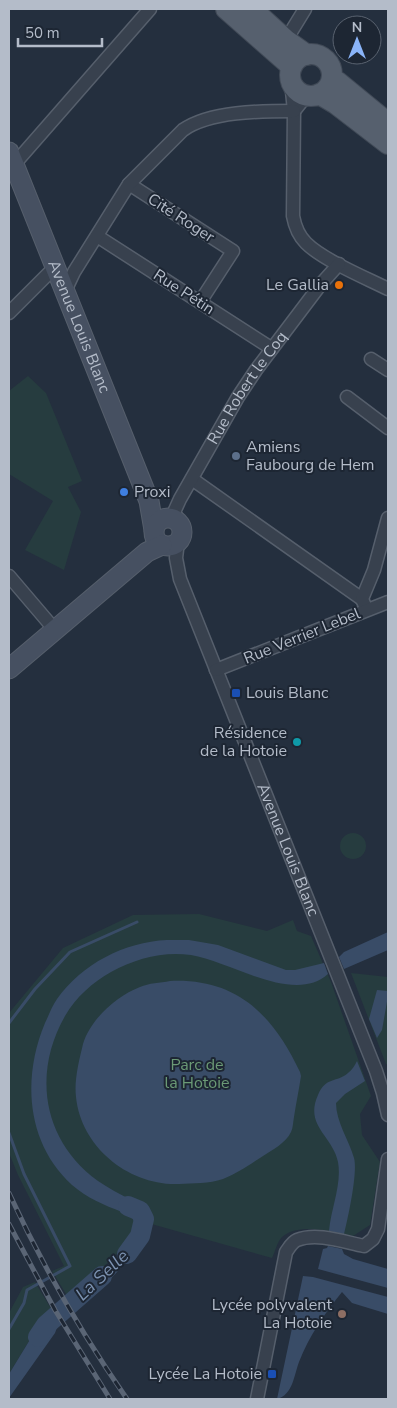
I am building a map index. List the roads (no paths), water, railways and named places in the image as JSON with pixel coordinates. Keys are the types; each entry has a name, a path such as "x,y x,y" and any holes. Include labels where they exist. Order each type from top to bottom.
{"main road":[{"path":"226,9 297,68"},
{"path":"252,9 286,40 297,68 300,92 321,90 338,82 388,123"},
{"path":"297,68 319,56 324,59 331,68 321,90"},
{"path":"321,90 388,144"}],"street":[{"path":"10,162 150,9"},
{"path":"286,40 305,9"},
{"path":"297,68 294,111 294,225 307,244 338,264 388,289"},
{"path":"294,111 302,101 321,90"},
{"path":"64,291 129,184 183,130 191,124 204,120 258,111 294,111"},
{"name":"Avenue Louis Blanc","path":"10,162 55,267 165,539 369,1054 383,1093 388,1115"},
{"name":"Cité Roger","path":"129,184 233,251 200,302"},
{"name":"Rue Pétin","path":"97,236 272,348"},
{"name":"Rue Robert le Coq","path":"165,539 176,510 238,397 272,348 338,264"},
{"path":"9,313 55,267"},
{"path":"371,359 388,370"},
{"path":"347,397 388,428"},
{"path":"192,479 365,605 388,518"},
{"path":"9,669 165,539"},
{"path":"9,576 14,587 55,630"},
{"name":"Rue Verrier Lebel","path":"216,670 365,605 388,602"},
{"path":"257,1399 286,1252 296,1240 309,1238 325,1238 364,1246 374,1239 378,1229 388,1159"}],"water":[{"path":"388,932 388,950 344,969 339,957 344,952"},
{"path":"167,940 189,940 218,945 286,970 295,970 324,963 328,974 314,982 298,985 280,983 191,955 160,955 140,959 111,972 85,991 69,1009 55,1038 48,1061 46,1083 48,1105 55,1127 65,1146 79,1165 102,1184 149,1211 151,1227 136,1224 128,1215 84,1194 72,1185 57,1168 45,1150 37,1130 31,1087 33,1066 45,1023 55,1002 67,986 91,965 120,950 135,945"},
{"path":"170,981 194,982 215,986 233,993 250,1004 265,1017 278,1033 301,1076 293,1127 286,1140 248,1166 218,1181 179,1184 160,1183 126,1171 98,1147 87,1132 80,1115 76,1097 76,1077 83,1044 91,1026 105,1010 122,996 140,987"},
{"path":"377,990 388,991 388,996 382,1030 377,1038 369,1019"},
{"path":"357,1061 365,1081 345,1094 336,1103 338,1117 352,1151 355,1165 352,1195 344,1234 329,1231 339,1170 335,1153 317,1123 315,1106 321,1089 328,1082 348,1073"},
{"path":"137,1231 146,1232 135,1251 87,1302 79,1291 123,1251"},
{"path":"328,1246 342,1249 344,1254 353,1259 388,1269 388,1288 318,1269 323,1249"},
{"path":"303,1276 388,1297 388,1314 352,1303 342,1292 308,1343 290,1389 277,1399"},
{"path":"53,1312 59,1322 55,1333 9,1398 9,1374 45,1315"}],"waterway":[{"path":"9,1023 35,989 70,952 137,922"},
{"path":"9,1133 24,1174 70,1266 27,1290 24,1303 9,1329"},
{"name":"La Selle","path":"127,1254 140,1236 144,1219 140,1211 128,1206"},
{"name":"La Selle","path":"38,1337 46,1325 102,1276"}],"railway":[{"path":"9,1193 64,1299 94,1350 127,1399"},
{"path":"9,1224 55,1310 110,1399"}],"place":[{"name":"Le Gallia","path":"339,285"},
{"name":"Amiens Faubourg de Hem","path":"236,456"},
{"name":"Proxi","path":"124,492"},
{"name":"Louis Blanc","path":"236,693"},
{"name":"Résidence de la Hotoie","path":"297,742"},
{"name":"Lycée polyvalent La Hotoie","path":"342,1314"},
{"name":"Lycée La Hotoie","path":"272,1374"}],"park label":[{"name":"Parc de la Hotoie","path":"197,1074"}]}
